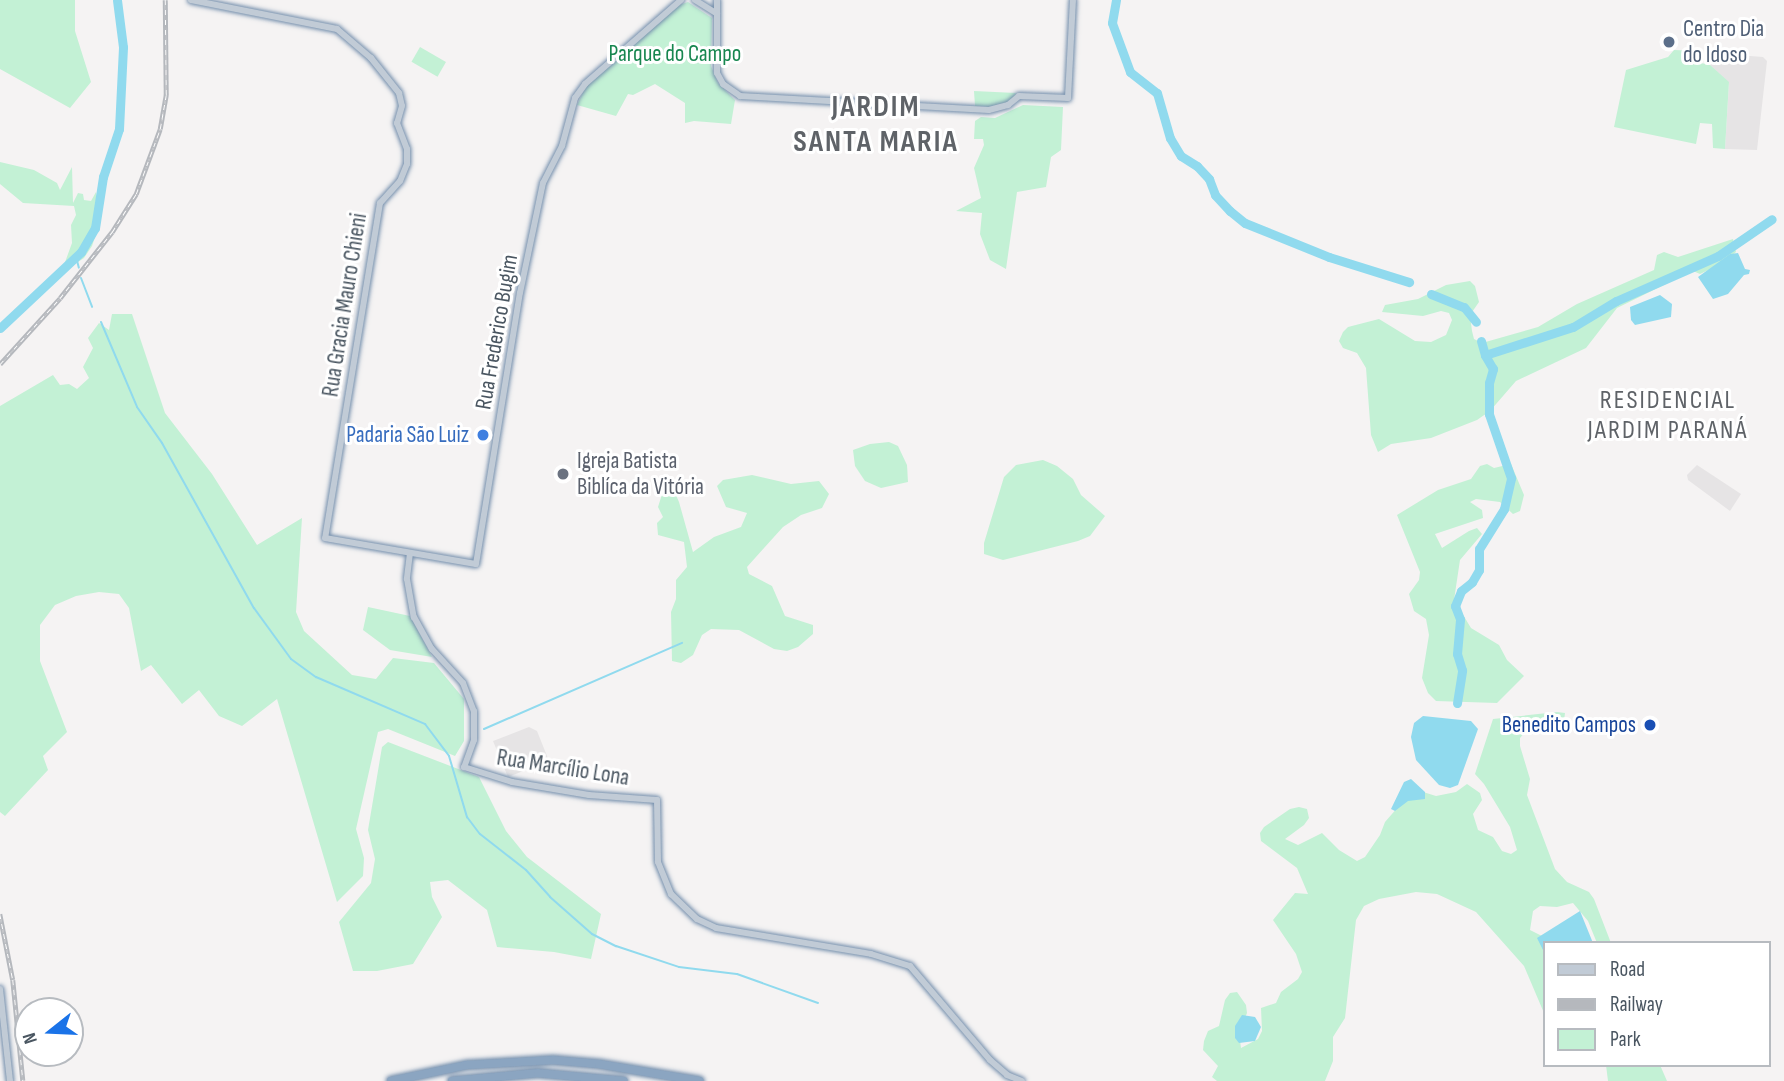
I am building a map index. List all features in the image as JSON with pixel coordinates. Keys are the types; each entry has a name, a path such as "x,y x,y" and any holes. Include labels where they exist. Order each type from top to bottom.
{"highway":[{"path":"391,1081 467,1065 553,1060 598,1064 700,1081"},
{"path":"452,1081 538,1073 624,1081"}],"street":[{"name":"Rua Gracia Mauro Chieni","path":"191,0 337,29 371,58 402,100 396,118 407,149 407,164 400,181 380,203 325,538 410,553"},
{"path":"674,2 681,0"},
{"path":"706,6 717,0 716,73 723,84 740,96 989,110 1008,105 1019,96 1068,98 1073,0"},
{"path":"696,1 717,14"},
{"name":"Rua Frederico Bugim","path":"410,553 476,564 537,204 543,183 562,146 570,110 585,84 674,2"},
{"name":"Rua Marcílio Lona","path":"410,553 407,579 414,617 432,649 463,683 474,711 474,740 464,767 512,782 589,795 657,800 658,862 671,894 697,919 716,928 871,954 910,966 990,1060 1007,1075 1022,1081"},
{"path":"0,989 10,1081"}],"shaded area":[{"path":"1711,53 1763,57 1767,61 1757,150 1725,149 1729,83 1709,64"},
{"path":"1697,465 1741,494 1730,511 1688,480 1687,475"},
{"path":"529,727 537,731 549,761 508,777 493,741"}],"green space":[{"path":"0,0 75,0 75,31 91,82 70,108 0,69"},
{"name":"Parque do Campo","path":"688,2 712,18 711,66 718,83 735,100 731,124 694,121 685,123 685,103 655,84 633,95 628,94 616,116 577,105 586,86 679,5"},
{"path":"420,47 446,62 437,77 412,62"},
{"path":"1674,50 1700,51 1699,63 1709,64 1729,82 1725,149 1713,148 1712,124 1700,123 1696,144 1614,127 1626,70 1668,57"},
{"path":"974,91 1016,93 1011,101 989,107 975,106"},
{"path":"1023,105 1063,107 1061,150 1051,157 1046,187 1017,192 1006,269 990,260 980,234 982,213 956,211 981,198 974,168 984,145 983,139 974,139 975,121 981,117 995,118"},
{"path":"0,162 34,170 57,183 60,190 72,167 73,203 78,193 83,194 84,200 91,201 96,192 100,222 92,246 84,258 72,266 64,265 72,243 71,225 76,215 74,206 23,203 0,184"},
{"path":"1733,239 1736,252 1723,263 1700,274 1686,268 1676,279 1617,308 1586,348 1516,381 1490,411 1477,420 1431,438 1391,444 1378,452 1371,435 1366,368 1357,353 1343,348 1339,341 1348,327 1379,319 1415,341 1431,342 1446,335 1452,320 1449,313 1441,311 1423,316 1382,312 1385,305 1418,299 1446,285 1470,281 1475,286 1479,302 1470,315 1472,331 1474,339 1482,343 1538,327 1577,304 1654,270 1657,255 1664,252 1678,257"},
{"path":"112,314 132,314 165,413 212,474 257,545 302,518 296,612 304,631 352,675 376,679 393,658 434,663 464,699 464,741 455,756 388,729 378,732 356,829 364,858 363,876 337,902 277,699 242,726 219,716 199,690 182,704 151,665 141,671 129,608 119,594 99,592 76,596 55,605 40,625 40,661 67,732 43,756 48,770 5,816 0,812 0,406 53,375 60,385 69,384 77,389 89,378 83,367 93,348 88,338 99,323 109,330"},
{"path":"889,442 898,446 907,465 908,482 881,488 865,481 855,466 853,450 870,444"},
{"path":"1043,460 1057,466 1073,479 1081,495 1105,516 1090,536 1078,541 1003,560 984,554 984,543 1004,477 1016,465"},
{"path":"1487,464 1494,468 1511,464 1524,495 1520,511 1513,514 1500,502 1476,499 1470,502 1482,510 1483,518 1435,534 1442,548 1477,528 1482,534 1460,560 1454,600 1471,628 1499,645 1507,660 1524,676 1497,703 1436,701 1428,693 1422,678 1429,635 1426,619 1414,611 1409,594 1419,580 1420,572 1397,515 1438,490 1471,479 1480,466"},
{"path":"752,475 791,484 819,481 829,494 822,508 801,515 783,527 747,567 749,574 772,586 785,616 813,625 813,634 798,647 787,651 774,649 739,630 711,629 702,635 693,655 681,663 672,661 671,612 676,599 676,580 687,567 684,542 658,535 657,523 663,517 658,507 664,488 672,486 693,552 714,537 741,527 747,513 726,507 717,486 723,480"},
{"path":"368,607 410,616 432,657 390,650 363,630"},
{"path":"1565,713 1564,721 1525,732 1520,738 1530,779 1527,795 1555,869 1567,882 1589,892 1610,941 1596,941 1588,921 1573,903 1557,907 1540,906 1533,911 1530,930 1552,941 1542,941 1542,1008 1524,966 1476,912 1437,894 1416,892 1379,899 1364,906 1356,920 1345,1018 1333,1037 1333,1061 1325,1081 1217,1081 1212,1077 1218,1066 1203,1050 1204,1041 1208,1031 1219,1026 1225,1000 1230,993 1237,992 1246,1005 1247,1013 1239,1032 1241,1048 1258,1039 1262,1031 1261,1008 1276,1003 1281,992 1298,979 1302,972 1296,954 1273,920 1295,893 1308,894 1297,868 1261,841 1260,833 1264,827 1290,809 1307,809 1309,818 1304,825 1285,839 1298,845 1322,833 1339,850 1357,861 1365,857 1380,835 1385,822 1405,799 1420,791 1436,796 1456,792 1467,784 1480,793 1482,800 1473,814 1478,830 1493,837 1502,851 1511,854 1517,850 1510,827 1475,774 1493,719"},
{"path":"388,742 479,777 506,831 527,857 601,914 591,959 554,952 497,947 487,910 448,880 430,882 432,897 442,917 413,964 377,971 353,971 339,922 371,883 375,859 368,830 382,747"},
{"path":"1606,1067 1661,1067 1667,1081 1608,1081"}],"water":[{"path":"1738,253 1745,269 1750,270 1749,274 1744,275 1728,294 1713,299 1698,277 1730,254"},
{"path":"1660,295 1672,304 1671,317 1635,325 1631,320 1630,307"},
{"path":"1423,716 1471,721 1478,729 1458,785 1450,788 1439,785 1416,760 1411,737 1414,723"},
{"path":"1411,779 1425,792 1425,799 1408,801 1395,811 1391,809 1404,782"},
{"path":"1580,911 1592,941 1542,941 1542,948 1537,938"},
{"path":"1242,1015 1255,1017 1261,1027 1255,1041 1239,1043 1235,1038 1235,1026"}],"waterway":[{"path":"0,328 81,252 95,228 103,177 119,129 123,47 117,0"},
{"path":"1116,0 1112,23 1130,72 1157,93 1170,138 1181,156 1197,166 1209,179 1215,195 1230,211 1245,223 1329,257 1409,282"},
{"path":"1457,703 1462,670 1457,654 1460,619 1455,606 1461,591 1472,582 1479,570 1479,549 1504,509 1511,478 1489,414 1489,383 1493,369 1485,355 1573,327 1616,301 1718,256 1772,219"},
{"path":"76,257 79,268"},
{"path":"81,278 92,307"},
{"path":"1431,294 1464,307 1476,322"},
{"path":"101,322 137,407 162,443 254,608 291,659 316,677 425,724 449,756 467,817 480,834 526,870 550,897 592,934 616,946 679,967 737,974 818,1003"},
{"path":"1481,341 1485,355"},
{"path":"484,729 682,643"}],"railway":[{"path":"0,364 60,298 112,232 136,194 160,129 166,95 165,0"},
{"path":"0,914 13,980 23,1081"}],"place":[{"name":"Centro Dia do Idoso","path":"1669,42"},
{"name":"Padaria São Luiz","path":"483,435"},
{"name":"Igreja Batista Biblíca da Vitória","path":"563,474"},
{"name":"Benedito Campos","path":"1650,725"}],"district":[{"name":"JARDIM SANTA MARIA","path":"876,124"},
{"name":"RESIDENCIAL JARDIM PARANÁ","path":"1668,416"}]}
